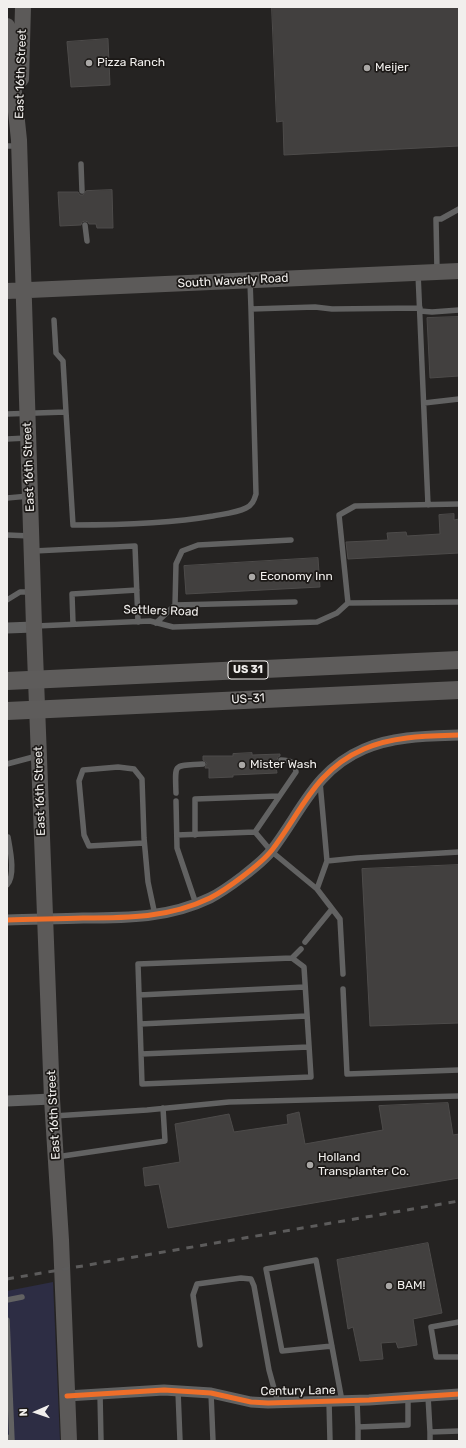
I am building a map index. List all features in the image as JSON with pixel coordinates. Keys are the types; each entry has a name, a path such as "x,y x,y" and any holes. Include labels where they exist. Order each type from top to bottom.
{"highway":[{"name":"US 31","path":"7,681 459,660"},
{"path":"349,695 360,686 366,678 366,664"},
{"name":"US-31","path":"7,710 459,690"}],"main road":[{"name":"East 16th Street","path":"15,144 23,7"},
{"name":"East 16th Street","path":"7,26 24,290 31,543 52,1099 61,1240 69,1441"},
{"name":"South Waverly Road","path":"7,291 459,271"}],"street":[{"name":"Settlers Road","path":"7,628 34,627"},
{"path":"7,920 155,916 172,912 211,898 233,884 271,851 310,792 333,767 349,756 364,748 381,743 411,738 459,735"},
{"path":"7,1100 52,1099"},
{"name":"Century Lane","path":"67,1396 164,1390 212,1393 251,1402 278,1403 459,1394"}],"lane":[{"path":"81,164 82,191"},
{"path":"438,272 436,219 441,219 459,209"},
{"path":"85,225 87,241"},
{"path":"418,273 428,505"},
{"path":"54,320 56,353 63,361 73,525 124,525 188,520 231,512 246,508 254,503 256,494 250,280"},
{"path":"251,309 315,307 332,309 420,309 432,312 459,310"},
{"path":"424,403 459,399"},
{"path":"7,414 66,412"},
{"path":"7,439 28,438"},
{"path":"7,498 30,496"},
{"path":"459,504 355,506 339,515 348,603 459,602"},
{"path":"7,535 31,543 135,546 138,622"},
{"path":"175,605 176,564 182,551 198,545 291,540"},
{"path":"73,624 72,594 137,590"},
{"path":"7,600 20,592 33,592"},
{"path":"156,623 175,605 295,602"},
{"name":"Settlers Road","path":"34,627 150,621 173,626 317,622 337,613 348,603"},
{"path":"7,764 39,755"},
{"path":"255,832 296,772 296,766 292,762 289,760 281,760"},
{"path":"176,793 175,771 177,767 181,765 203,764"},
{"path":"144,844 89,846 84,835 79,781 83,770 118,767 134,769 142,779 144,844 148,882 155,916"},
{"path":"316,889 327,862 320,780"},
{"path":"195,835 195,799 279,796"},
{"path":"176,801 177,848 196,904"},
{"path":"255,832 271,851 316,889 340,919 343,974"},
{"path":"177,835 255,832"},
{"path":"7,885 11,876 8,837"},
{"path":"327,862 357,858 459,852"},
{"path":"305,942 332,909"},
{"path":"292,958 300,949"},
{"path":"292,958 304,967 305,987 311,1077 142,1084 138,964 292,958"},
{"path":"139,995 305,987"},
{"path":"344,988 348,1074 459,1070"},
{"path":"140,1024 307,1016"},
{"path":"141,1054 309,1047"},
{"path":"53,1116 229,1102 459,1096"},
{"path":"56,1157 165,1141 163,1108"},
{"path":"332,1346 282,1352 266,1269 316,1260 332,1346 342,1401"},
{"path":"200,1345 193,1295 197,1284 241,1278 251,1279 254,1286 270,1370 278,1403"},
{"path":"7,1300 22,1297"},
{"path":"7,1320 12,1441"},
{"path":"459,1322 431,1327 436,1357 459,1357"},
{"path":"178,1391 180,1441"},
{"path":"212,1393 213,1441"},
{"path":"100,1394 101,1441"},
{"path":"428,1396 430,1441"},
{"path":"358,1427 408,1425 408,1397"},
{"path":"357,1400 358,1441"},
{"path":"329,1401 330,1441"},
{"path":"430,1432 459,1431"},
{"path":"7,1437 8,1441"}],"shaded area":[{"path":"53,1282 60,1441 7,1441 7,1291"}],"building":[{"name":"Meijer","path":"272,7 459,7 459,146 284,155 283,121 277,122"},
{"name":"Pizza Ranch","path":"108,39 110,85 71,87 67,42"},
{"path":"112,190 113,228 97,228 96,224 89,224 85,221 82,222 81,225 60,226 58,192 78,192 80,195 83,195 86,191"},
{"path":"459,317 459,376 430,378 427,318"},
{"path":"454,514 454,520 459,519 459,553 348,559 346,542 388,540 387,533 406,532 407,536 440,534 439,515"},
{"name":"Economy Inn","path":"318,558 320,587 186,594 184,566"},
{"name":"Mister Wash","path":"252,753 252,755 280,754 277,760 281,766 276,766 277,773 233,775 233,777 209,778 209,768 205,768 207,763 203,760 203,756 233,756 233,754"},
{"path":"459,865 459,1023 370,1026 362,869"},
{"name":"Holland Transplanter Co.","path":"448,1103 453,1135 459,1134 459,1178 168,1228 159,1184 145,1186 143,1168 180,1162 175,1124 229,1114 234,1132 288,1124 287,1115 299,1112 305,1144 383,1130 379,1106"},
{"name":"BAM!","path":"428,1243 442,1313 413,1319 417,1345 398,1348 396,1342 381,1343 383,1359 360,1361 353,1327 348,1329 337,1260"}],"railway":[{"path":"7,1279 459,1201"}],"cycle path":[{"path":"7,920 148,916 179,910 195,905 225,889 267,856 283,835 301,806 321,780 333,768 347,758 364,749 387,741 459,735"},
{"path":"67,1396 164,1390 211,1393 251,1402 268,1403 369,1400 459,1394"}],"place":[{"name":"Pizza Ranch","path":"89,63"},
{"name":"Meijer","path":"367,68"},
{"name":"Economy Inn","path":"252,577"},
{"name":"Mister Wash","path":"242,765"},
{"name":"Holland Transplanter Co.","path":"310,1165"},
{"name":"BAM!","path":"389,1286"}]}
